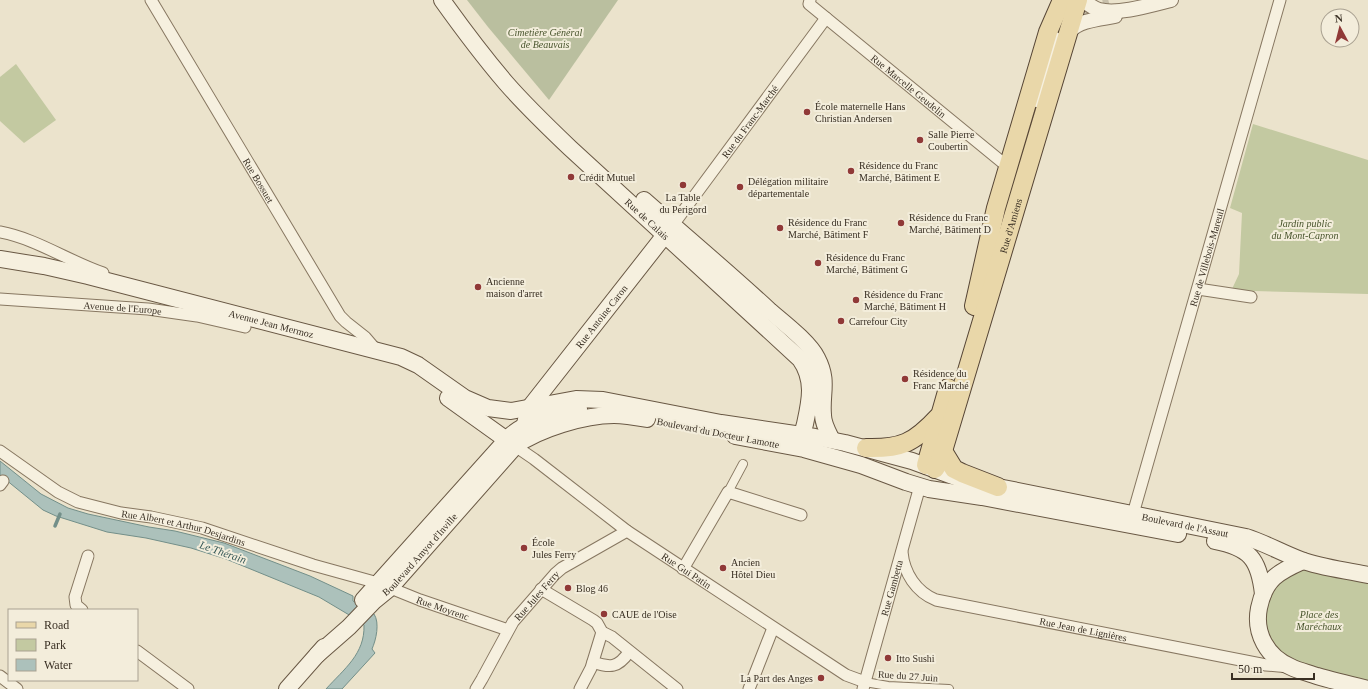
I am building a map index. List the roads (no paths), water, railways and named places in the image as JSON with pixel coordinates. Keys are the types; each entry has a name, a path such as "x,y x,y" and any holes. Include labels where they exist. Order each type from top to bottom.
{"main road":[{"name":"Rue de Calais","path":"442,0 480,51 516,94 570,148 780,319 813,352 823,372 825,385 823,420 832,440"},
{"name":"Rue de Calais","path":"453,0 517,80 537,102 570,135 620,180 800,359 806,370 811,388 810,403 803,442"},
{"name":"Rue d'Amiens","path":"926,474 940,461 1068,32 1073,2"},
{"name":"Rue d'Amiens","path":"926,474 940,415 978,293 994,218 1008,167 1048,32 1073,2"},
{"name":"Rue Antoine Caron","path":"530,407 669,230"},
{"name":"Avenue Jean Mermoz","path":"0,259 77,273 378,351 418,365 460,395 482,406 506,411 530,407"},
{"name":"Avenue Jean Mermoz","path":"0,267 72,280 183,308 408,370 510,443"},
{"name":"Boulevard du Docteur Lamotte","path":"530,407 587,398 603,400 721,423 803,442 834,457 866,466 906,482 926,474"},
{"path":"510,443 520,439 530,407"},
{"name":"Boulevard du Docteur Lamotte","path":"524,427 554,414 587,408 615,407 656,411"},
{"name":"Boulevard du Docteur Lamotte","path":"510,443 567,424 612,415 803,442 832,440 866,448 926,474 998,487"},
{"path":"866,448 889,448 899,446 925,431 940,415"},
{"name":"Boulevard Amyot d'Inville","path":"287,689 366,602 384,586 510,443"},
{"path":"943,451 954,469 998,487"},
{"name":"Boulevard de l'Assaut","path":"926,474 1003,500 1233,545 1245,551 1253,559 1261,577 1263,594"},
{"name":"Boulevard de l'Assaut","path":"998,487 1246,537 1261,542 1303,561 1368,575"},
{"path":"1303,561 1279,573 1270,582 1263,594 1257,618 1260,635 1269,652 1278,660 1291,667 1343,685 1368,689"}],"street":[{"name":"Rue Bossuet","path":"151,0 340,316 365,337 378,351"},
{"path":"1073,2 1104,11 1136,8 1171,0"},
{"name":"Rue de Villebois-Mareuil","path":"1133,514 1280,0"},
{"name":"Rue Marcelle Geudelin","path":"810,2 826,18 1008,167"},
{"path":"1068,32 1123,14 1136,8"},
{"name":"Rue du Franc-Marché","path":"669,230 826,18"},
{"name":"Rue d'Amiens","path":"978,293 999,227 1068,32"},
{"name":"Avenue de l'Europe","path":"0,232 27,239 94,270 170,297"},
{"path":"1198,289 1251,297"},
{"name":"Avenue de l'Europe","path":"0,299 148,309 197,316 244,326"},
{"name":"Rue Gui Patin","path":"510,443 534,459 627,531 846,676 864,686"},
{"name":"Rue Albert et Arthur Desjardins","path":"0,451 58,492 78,502 121,513 151,517 202,528 313,565 384,586"},
{"path":"683,569 743,464"},
{"name":"Rue Gambetta","path":"864,686 926,474"},
{"path":"728,492 801,515"},
{"name":"Rue Jules Ferry","path":"476,689 513,622 541,589 562,568 627,531"},
{"name":"Rue Jean de Lignières","path":"902,552 904,566 913,583 922,592 936,600 1242,661 1291,667"},
{"path":"81,609 76,605 75,597 88,556"},
{"name":"Rue Moyrenc","path":"384,586 508,630"},
{"path":"541,589 594,620 599,625 602,632 593,662 580,689"},
{"path":"749,689 773,628"},
{"path":"602,632 612,637 677,689"},
{"path":"138,652 188,689"},
{"path":"593,662 613,666 621,662 629,652"},
{"path":"0,676 17,689"},
{"name":"Rue du 27 Juin","path":"864,686 949,689"}],"water":[{"name":"Le Thérain","path":"0,461 41,494 68,508 88,514 175,531 224,543 310,576 353,596 353,601 374,614 376,618 377,632 372,649 375,653 342,689 326,689 346,668 357,653 363,635 364,625 361,622 319,597 226,559 191,548 146,538 107,532 56,516 43,510 0,475"}],"waterway":[{"path":"55,526 60,514"}],"tunnel":[{"path":"1055,39 1064,22 1070,17 1091,7 1109,3"}],"place":[{"name":"École maternelle Hans Christian Andersen","path":"807,112"},
{"name":"Salle Pierre Coubertin","path":"920,140"},
{"name":"Résidence du Franc Marché, Bâtiment E","path":"851,171"},
{"name":"Crédit Mutuel","path":"571,177"},
{"name":"La Table du Perigord","path":"683,185"},
{"name":"Délégation militaire départementale","path":"740,187"},
{"name":"Résidence du Franc Marché, Bâtiment D","path":"901,223"},
{"name":"Résidence du Franc Marché, Bâtiment F","path":"780,228"},
{"name":"Résidence du Franc Marché, Bâtiment G","path":"818,263"},
{"name":"Ancienne maison d'arret","path":"478,287"},
{"name":"Résidence du Franc Marché, Bâtiment H","path":"856,300"},
{"name":"Carrefour City","path":"841,321"},
{"name":"Résidence du Franc Marché","path":"905,379"},
{"name":"École Jules Ferry","path":"524,548"},
{"name":"Ancien Hôtel Dieu","path":"723,568"},
{"name":"Blog 46","path":"568,588"},
{"name":"CAUE de l'Oise","path":"604,614"},
{"name":"Itto Sushi","path":"888,658"},
{"name":"La Part des Anges","path":"821,678"}],"park label":[{"name":"Cimetière Général de Beauvais","path":"545,38"},
{"name":"Jardin public du Mont-Capron","path":"1305,228"},
{"name":"Place des Maréchaux","path":"1319,620"}]}
